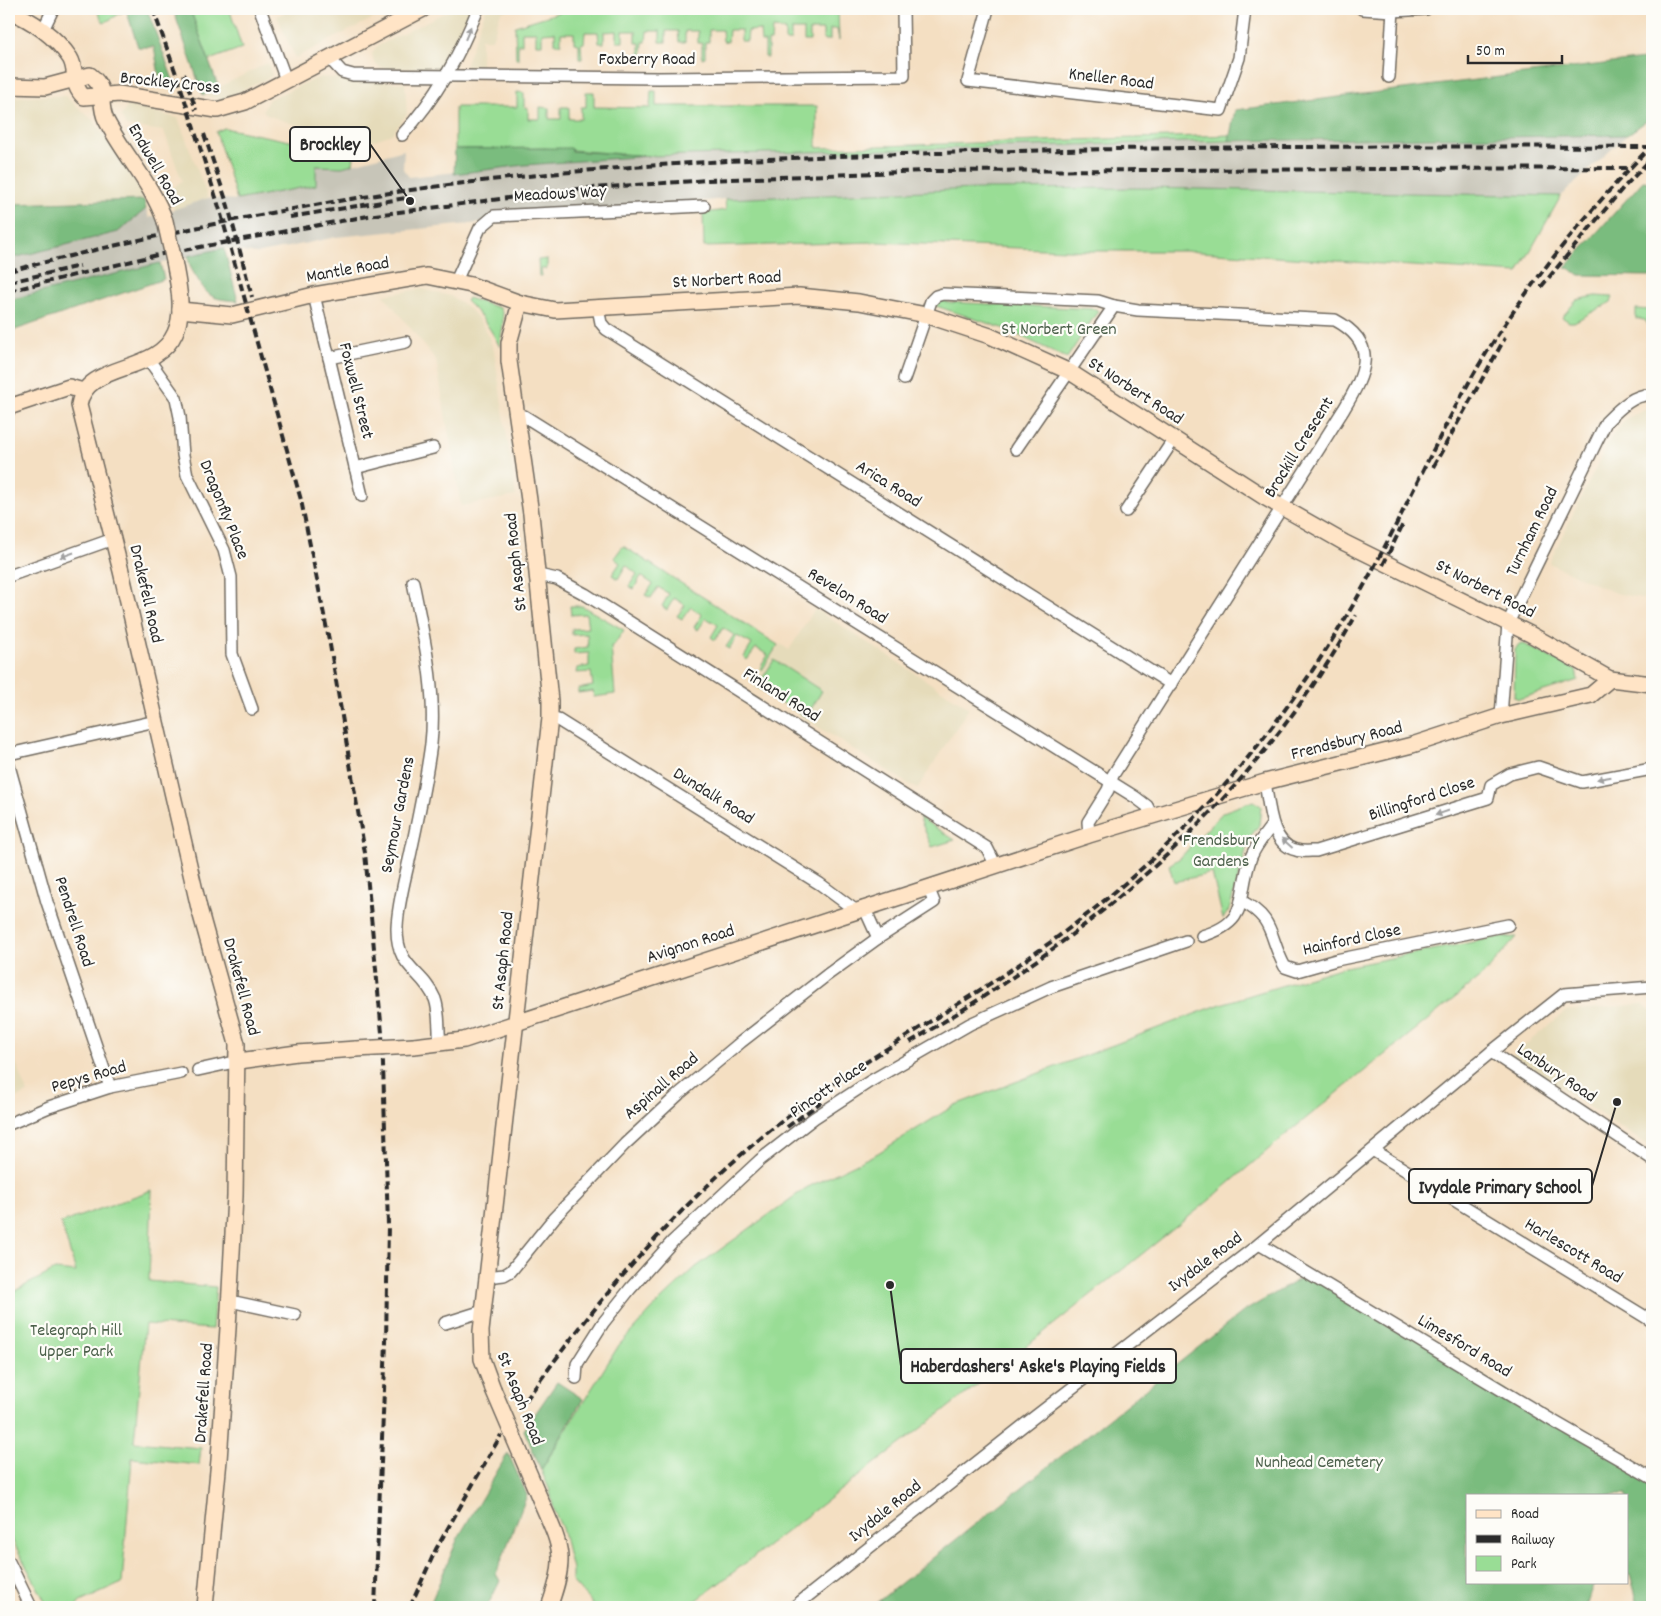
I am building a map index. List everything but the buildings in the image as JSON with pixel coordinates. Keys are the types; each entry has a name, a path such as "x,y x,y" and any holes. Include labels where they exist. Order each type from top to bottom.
{"street":[{"path":"42,30 53,9"},
{"path":"260,9 286,80"},
{"name":"Brockley Cross","path":"103,97 119,94 209,109 225,109 245,102 423,9"},
{"path":"402,135 421,114 446,77 458,56 478,9"},
{"name":"Foxberry Road","path":"330,59 342,72 353,75 668,78 904,76 903,9"},
{"name":"Kneller Road","path":"988,9 968,81 1221,110 1239,58 1245,9"},
{"path":"1362,9 1426,9"},
{"path":"1389,77 1393,10"},
{"path":"9,11 42,30 71,59 74,80 45,87 9,86"},
{"name":"Endwell Road","path":"74,80 90,75 101,85 103,97 102,112 158,202 165,221 174,261 180,310 175,333 165,348 149,360 96,380 83,391"},
{"name":"Meadows Way","path":"456,281 480,228 494,216 704,206"},
{"name":"Mantle Road","path":"180,310 232,315 314,296 427,276 456,281 520,303"},
{"path":"904,379 931,301 936,296 943,294 1098,302 1114,306 1016,449"},
{"name":"Foxwell Street","path":"314,296 362,496"},
{"name":"St Norbert Road","path":"520,303 555,310 798,296 859,302 926,315 999,339 1070,372 1283,508 1345,543 1508,622 1610,679 1652,684"},
{"name":"St Asaph Road","path":"520,303 509,343 508,361 538,575 550,718 486,1277 480,1350 493,1390 560,1550 559,1579 548,1607"},
{"name":"Brockill Crescent","path":"1110,782 1283,508 1361,380 1364,369 1364,355 1361,344 1355,334 1335,320 1164,312 1114,306"},
{"name":"Arica Road","path":"598,308 601,323 613,333 1171,684"},
{"path":"329,358 406,342"},
{"name":"Dragonfly Place","path":"149,360 176,398 187,474 224,550 231,577 232,654 252,709"},
{"path":"9,408 69,387 83,391"},
{"name":"Drakefell Road","path":"83,391 79,405 113,539 196,899 237,1044 239,1061 230,1301 219,1460 205,1607"},
{"name":"Turnham Road","path":"1501,716 1508,622 1606,422 1626,404 1647,394 1652,395"},
{"name":"Revelon Road","path":"516,417 524,416 541,426 1110,782 1147,806 1152,816"},
{"path":"1126,512 1174,439"},
{"path":"356,468 433,448"},
{"path":"9,576 113,539"},
{"name":"Finland Road","path":"538,575 557,579 585,594 839,753 987,848 995,864"},
{"name":"Seymour Gardens","path":"412,582 430,675 431,743 402,888 397,926 398,941 407,966 427,986 434,998 438,1012 440,1044"},
{"name":"Frendsbury Road","path":"1089,835 1265,782 1412,744 1501,716 1591,695 1610,679"},
{"name":"Dundalk Road","path":"550,718 566,725 860,908"},
{"path":"9,754 156,721"},
{"name":"Pendrell Road","path":"9,766 47,902 110,1088"},
{"name":"Billingford Close","path":"1265,782 1272,825 1284,842 1295,850 1316,850 1488,798 1491,785 1499,779 1538,767 1582,782 1652,770"},
{"path":"1089,835 1088,822 1110,782"},
{"path":"1202,936 1228,926 1233,921 1241,901 1250,859 1257,843 1272,825"},
{"name":"Avignon Road","path":"239,1061 297,1053 440,1044 464,1040 860,908 1089,835"},
{"name":"Aspinall Road","path":"486,1277 504,1275 511,1271 554,1218 612,1157 679,1094 741,1042 878,938 934,902 928,887"},
{"name":"Hainford Close","path":"1241,901 1257,909 1266,920 1285,967 1297,971 1336,960 1508,925"},
{"path":"860,908 878,938"},
{"name":"Pincott Place","path":"576,1378 577,1364 603,1323 673,1241 760,1160 814,1118 869,1082 970,1024 1026,998 1118,962 1186,941"},
{"name":"Ivydale Road","path":"794,1607 1024,1424 1259,1244 1564,994 1649,990"},
{"name":"Lanbury Road","path":"1491,1052 1652,1159"},
{"path":"198,1070 239,1061"},
{"name":"Pepys Road","path":"9,1124 49,1108 110,1088 181,1073"},
{"name":"Harlescott Road","path":"1374,1151 1652,1321"},
{"name":"Limesford Road","path":"1259,1244 1553,1421 1652,1478"},
{"path":"230,1301 295,1315"},
{"path":"445,1323 483,1311"},
{"path":"10,1569 30,1607"}],"shaded area":[{"path":"292,9 391,9 295,58 277,16"},
{"path":"452,9 470,9 443,69 381,68 374,62 372,54 376,47"},
{"path":"486,9 510,9 501,12 492,39 481,39 481,67 465,66"},
{"path":"268,63 272,76 222,100 203,95"},
{"path":"320,77 405,83 407,114 392,134 372,141 293,124 267,115 263,110 269,99"},
{"path":"65,96 94,121 143,193 144,200 9,204 9,97"},
{"path":"128,106 178,118 208,198 174,210 168,191 182,181 164,131 126,126 121,116"},
{"path":"1627,135 1561,196 1145,188 977,189 725,199 336,237 256,254 224,248 9,300 9,259 118,232 146,209 149,218 208,198 237,200 316,185 315,166 342,167 404,150 403,169 409,177 524,165 649,156 1057,145"},
{"path":"421,289 450,296 466,306 479,319 488,335 494,351 516,496 461,506 436,360 384,295"},
{"path":"1647,409 1652,409 1652,600 1615,593 1549,563 1610,439 1627,418"},
{"path":"815,609 969,708 917,789 753,686 780,644 789,650"},
{"path":"1643,1004 1652,1011 1652,1148 1512,1056 1566,1011"},
{"path":"9,1045 28,1093 9,1101"}],"green space":[{"path":"96,9 126,9 126,10 104,23"},
{"path":"126,9 147,9 176,88 161,86 154,47 138,47"},
{"path":"173,9 190,9 218,86 203,95"},
{"path":"190,9 234,9 230,11 242,48 209,60"},
{"path":"838,9 839,40 837,29 830,29 830,40 823,40 823,30 810,30 810,41 804,41 804,30 791,30 791,41 785,41 785,30 772,29 771,41 768,41 768,57 765,57 765,42 761,42 760,30 748,31 747,41 741,41 741,30 729,30 728,42 723,41 722,30 709,30 709,42 705,42 705,57 702,58 702,43 698,43 698,31 685,31 685,42 679,42 678,31 666,31 666,42 660,42 660,31 647,31 646,42 643,42 642,58 640,58 640,43 636,43 636,31 623,31 623,42 617,42 617,31 604,32 604,43 599,43 598,32 585,32 584,43 581,44 582,59 579,59 579,44 574,43 574,33 561,33 561,44 555,44 555,32 542,33 542,44 536,44 536,32 522,32 522,44 518,44 518,59 516,59 515,26 567,10"},
{"path":"1652,58 1652,117 1627,135 1229,141 1235,110"},
{"path":"651,91 656,91 656,106 817,106 817,148 1232,135 1229,141 649,156 545,148 455,149 455,107 517,107 517,92 524,93 524,107 528,108 528,119 540,119 540,107 549,108 549,119 561,119 561,107 569,107 569,119 581,119 581,107 586,107 586,92 594,92 594,107 650,108"},
{"path":"224,128 340,151 354,157 353,164 342,167 316,166 316,185 237,200 216,132"},
{"path":"571,148 572,151 649,156 524,165 454,174 455,149"},
{"path":"1643,181 1652,182 1652,276 1580,275 1566,267"},
{"path":"1145,188 1561,196 1518,273 1186,251 1091,251 875,242 704,247 703,213 726,210 725,199 977,189"},
{"path":"144,200 146,209 118,232 9,259 9,204"},
{"path":"224,248 238,301 223,300 209,294 201,285 189,262 188,256"},
{"path":"547,259 547,269 541,269 542,276 539,276 538,260"},
{"path":"160,263 164,279 9,332 9,300"},
{"path":"1595,296 1613,297 1611,302 1574,322 1569,322 1562,317 1577,300"},
{"path":"468,298 500,308 503,322 500,347 485,322 466,301"},
{"name":"St Norbert Green","path":"945,298 946,302 1096,309 1098,311 1067,358 1005,329 933,305 935,302"},
{"path":"1636,309 1652,310 1652,331 1645,320 1636,319"},
{"path":"623,546 778,645 762,670 760,668 768,655 756,648 747,660 744,657 752,644 737,636 729,649 726,647 734,635 723,628 715,640 711,637 718,625 706,618 698,630 694,627 702,615 691,607 682,619 677,616 685,605 674,598 667,610 662,606 669,594 658,587 651,598 645,595 653,584 641,576 634,589 629,586 637,574 626,565 618,579 612,575 620,563 614,558"},
{"path":"570,606 582,606 624,630 614,645 611,646 615,694 594,697 593,691 578,693 578,689 593,686 591,672 576,673 577,668 589,666 589,653 574,654 574,649 588,647 587,634 572,635 572,629 588,628 586,614 571,615"},
{"path":"1524,644 1576,670 1578,680 1519,699 1514,697 1515,650 1518,645"},
{"path":"774,660 822,691 806,717 757,687"},
{"name":"Frendsbury Gardens","path":"1253,801 1261,806 1259,825 1251,836 1229,910 1223,919 1212,873 1174,882 1169,865 1180,858 1223,812"},
{"path":"919,817 955,840 932,847"},
{"path":"1517,937 1483,975 1283,1137 1206,1203 989,1376 688,1607 595,1607 572,1581 572,1569 562,1528 554,1511 550,1491 541,1470 619,1345 658,1303 696,1267 806,1188 878,1153 955,1105 1221,1004 1340,968 1493,938"},
{"name":"Telegraph Hill Upper Park","path":"152,1190 149,1281 216,1287 212,1329 145,1324 134,1442 201,1448 199,1465 132,1458 122,1583 80,1602 76,1607 48,1607 9,1534 9,1294 55,1270 76,1272 61,1223"},
{"name":"Nunhead Cemetery","path":"1308,1274 1652,1478 1652,1607 1639,1607 1630,1574 1628,1574 1628,1494 1466,1494 1466,1584 1593,1584 1586,1607 871,1607 1243,1312"},
{"path":"557,1382 583,1399 541,1470 524,1430"},
{"path":"508,1453 527,1495 496,1574 500,1581 487,1607 429,1607 458,1538"}],"railway":[{"path":"153,9 181,88 219,207 301,500 330,645 365,853 382,1033 388,1225 386,1342 375,1607"},
{"path":"184,74 196,110"},
{"path":"204,134 228,206 252,297"},
{"path":"519,1410 613,1287 684,1208 722,1172 761,1138 825,1090 1027,959 1084,917 1165,847 1215,796 1280,716 1339,629 1386,545 1472,377 1511,315 1578,227 1652,145"},
{"path":"9,271 185,230 303,207 422,188 606,169 792,158 1063,150 1316,147 1652,147"},
{"path":"1541,287 1623,188 1652,158"},
{"path":"9,291 157,255 368,216 578,189 708,180 922,171 1632,168"},
{"path":"290,217 406,198"},
{"path":"9,282 80,266"},
{"path":"1433,467 1505,338"},
{"path":"1383,565 1403,524"},
{"path":"910,1042 1042,956 1104,910 1162,859 1217,805 1268,747 1314,683 1356,615"},
{"path":"787,1127 821,1102"},
{"path":"410,1607 436,1549 501,1435"}],"place":[{"name":"Brockley","path":"410,201"},
{"name":"Ivydale Primary School","path":"1617,1102"},
{"name":"Haberdashers' Aske's Playing Fields","path":"890,1285"}]}
